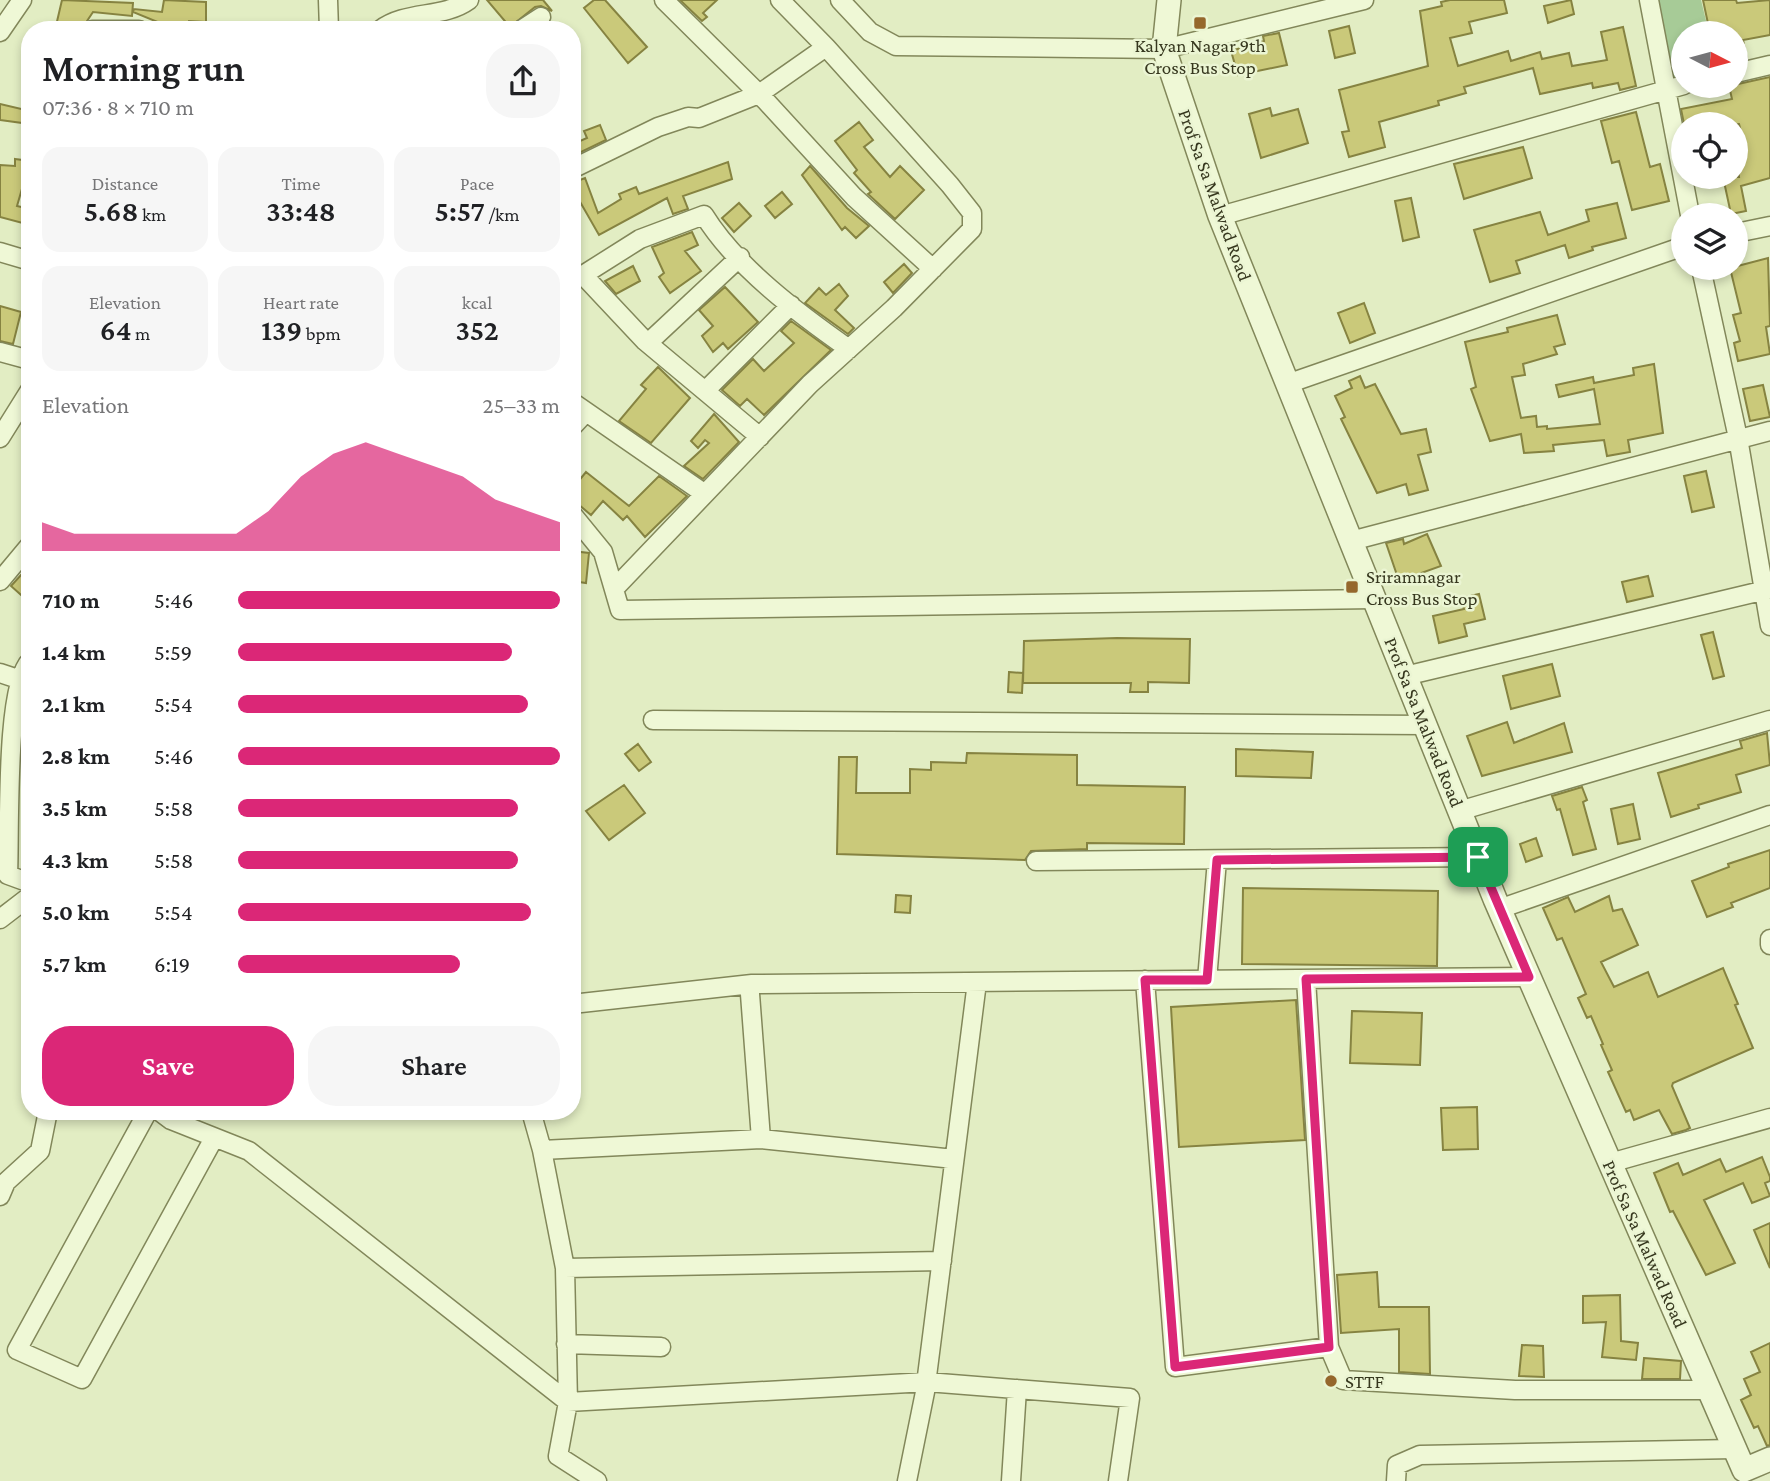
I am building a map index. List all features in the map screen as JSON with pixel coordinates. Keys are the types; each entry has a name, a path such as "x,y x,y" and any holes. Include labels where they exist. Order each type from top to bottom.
{"street":[{"path":"0,32 22,0"},
{"path":"328,0 329,21"},
{"path":"394,21 417,7 454,10 469,0"},
{"path":"664,0 759,94 854,197 933,269"},
{"path":"614,589 760,437 972,229 972,213 826,47 780,0"},
{"path":"840,0 870,32 897,46 1164,49 1364,0"},
{"name":"Prof Sa Sa Malwad Road","path":"1169,0 1164,49 1220,216 1499,909 1742,1467"},
{"path":"1649,0 1688,203"},
{"path":"535,21 541,17"},
{"path":"581,165 658,127 688,117 699,118 759,94 826,47"},
{"path":"1748,70 1770,65"},
{"path":"1220,216 1671,88"},
{"path":"760,437 648,344 583,275 640,240 704,215 740,257 791,305 849,349"},
{"path":"1748,231 1770,226"},
{"path":"1287,384 1671,251"},
{"path":"0,252 21,258"},
{"path":"648,344 740,257"},
{"path":"1704,280 1767,589 1770,626"},
{"path":"705,391 791,305"},
{"path":"0,352 21,358"},
{"path":"0,438 21,404"},
{"path":"581,408 705,494"},
{"path":"1351,541 1770,431"},
{"path":"581,525 603,552 620,610 1374,599"},
{"path":"0,581 21,556"},
{"path":"1405,676 1767,589"},
{"path":"0,673 21,680"},
{"path":"21,687 15,697 8,875 21,880"},
{"path":"653,720 1425,724"},
{"path":"1459,811 1770,720"},
{"path":"1499,909 1770,815"},
{"path":"1036,862 1478,857"},
{"path":"1207,980 1217,860"},
{"path":"0,919 21,903"},
{"path":"1770,939 1770,946"},
{"path":"581,1003 752,984 1529,977"},
{"path":"1306,979 1329,1347 1343,1380 1515,1390 1709,1390"},
{"path":"1145,980 1175,1367 1329,1347"},
{"path":"907,1481 926,1382 977,982"},
{"path":"750,994 761,1139"},
{"path":"1610,1163 1770,1118"},
{"path":"2,1182 40,1150 46,1120"},
{"path":"143,1120 17,1350 82,1379 214,1138"},
{"path":"171,1120 249,1151 568,1402 926,1382 1130,1398 1118,1481"},
{"path":"534,1120 565,1268 568,1402 558,1456 597,1481"},
{"path":"542,1150 761,1139 954,1159"},
{"path":"565,1268 942,1261"},
{"path":"566,1344 661,1347"},
{"path":"1011,1481 1017,1389"},
{"path":"1396,1481 1397,1465 1420,1455 1742,1467 1770,1459"}],"green space":[{"path":"1653,0 1701,0 1706,21 1671,21 1671,77"}],"building":[{"path":"62,0 133,3 132,16 93,12 87,21 57,21"},
{"path":"164,0 206,2 206,21 155,21 133,12 134,9 162,12"},
{"path":"487,0 543,0 552,11 541,6 535,7 518,21 505,21"},
{"path":"594,0 605,0 647,47 628,63 584,8"},
{"path":"680,0 717,0 703,13 707,17 702,21"},
{"path":"1504,0 1507,13 1469,22 1472,33 1450,38 1458,66 1508,51 1511,61 1540,52 1542,59 1569,53 1572,66 1607,60 1601,32 1623,27 1636,86 1620,90 1618,83 1593,88 1592,83 1540,94 1533,68 1464,87 1466,93 1438,101 1439,105 1379,122 1385,147 1349,157 1342,132 1349,131 1339,90 1428,66 1420,11 1442,6 1441,2"},
{"path":"1571,0 1574,14 1548,23 1544,6"},
{"path":"1703,0 1736,0 1737,3 1770,0 1770,35 1748,39 1748,21 1707,21"},
{"path":"1349,26 1355,53 1335,58 1329,31"},
{"path":"1279,33 1287,65 1238,75 1231,51 1264,41 1263,36"},
{"path":"1770,77 1770,178 1748,184 1748,112 1682,112 1681,109 1732,98 1748,98 1748,82"},
{"path":"0,104 21,109 21,123 0,120"},
{"path":"1270,108 1272,116 1298,109 1308,143 1261,158 1249,114"},
{"path":"1636,112 1650,167 1660,164 1669,201 1632,210 1619,161 1612,163 1601,121"},
{"path":"859,122 873,140 864,147 890,177 900,166 924,190 895,219 868,194 871,192 854,173 857,170 835,141"},
{"path":"600,125 606,140 581,152 581,141 587,138 584,131"},
{"path":"1523,147 1532,178 1464,199 1454,164"},
{"path":"15,159 21,160 21,192 17,206 21,207 21,223 0,217 0,165 15,166"},
{"path":"728,162 732,179 683,196 688,209 673,214 667,198 599,235 581,204 581,180 585,178 598,213 621,199 619,194 636,187 639,194"},
{"path":"810,166 847,208 869,226 856,238 845,227 842,230 802,175"},
{"path":"1726,189 1742,189 1744,203 1729,203"},
{"path":"782,192 792,204 775,218 765,206"},
{"path":"1411,198 1419,237 1403,241 1395,201"},
{"path":"739,203 751,216 734,232 722,218"},
{"path":"1617,203 1626,238 1592,247 1593,250 1569,258 1565,245 1516,261 1520,273 1490,282 1474,230 1540,212 1548,235 1589,221 1586,210"},
{"path":"692,232 698,245 685,251 701,271 670,293 659,277 664,273 652,247"},
{"path":"1768,258 1770,326 1766,327 1770,354 1738,361 1734,343 1740,341 1733,315 1741,313 1733,280 1748,280 1748,263"},
{"path":"904,264 912,273 893,293 884,282"},
{"path":"633,266 640,281 616,294 605,281"},
{"path":"839,284 848,296 835,310 854,328 848,334 805,303 819,288 826,295"},
{"path":"725,287 758,322 728,349 723,343 713,352 702,336 713,326 699,310"},
{"path":"1364,303 1375,333 1350,343 1338,313"},
{"path":"0,306 21,312 13,344 0,341"},
{"path":"1557,315 1565,344 1554,347 1557,354 1523,364 1525,375 1512,377 1521,418 1536,416 1537,427 1547,426 1547,429 1600,424 1594,389 1559,397 1556,385 1593,377 1594,383 1634,375 1633,368 1654,364 1663,433 1628,440 1630,452 1607,456 1604,440 1553,445 1554,451 1524,453 1521,434 1490,441 1471,389 1476,387 1465,342 1508,332 1507,328"},
{"path":"791,321 831,350 764,415 747,399 740,406 722,390 753,359 764,371 794,343 781,331"},
{"path":"658,367 690,398 651,443 619,421 646,389 641,385"},
{"path":"1360,376 1365,388 1375,384 1401,434 1426,429 1431,452 1418,455 1428,490 1409,495 1406,484 1377,493 1341,419 1345,417 1335,396 1352,388 1349,381"},
{"path":"1763,385 1770,417 1750,421 1743,389"},
{"path":"714,414 739,442 703,479 684,466 709,443 705,440 698,448 691,441"},
{"path":"1706,471 1714,507 1692,512 1684,476"},
{"path":"586,472 629,506 659,476 687,496 645,537 627,516 623,520 603,501 591,515 581,507 581,478"},
{"path":"1427,534 1441,566 1399,581 1386,543 1403,539 1404,544"},
{"path":"581,552 589,553 586,583 581,582"},
{"path":"21,575 21,595 11,586"},
{"path":"1648,576 1653,596 1627,602 1622,582"},
{"path":"1479,594 1485,619 1464,624 1467,636 1439,643 1433,616 1464,609 1461,598"},
{"path":"1713,632 1724,676 1713,679 1701,635"},
{"path":"1190,639 1189,683 1148,682 1148,692 1130,692 1131,683 1023,683 1024,641"},
{"path":"1552,664 1560,696 1511,709 1503,676"},
{"path":"1009,672 1023,673 1022,693 1008,692"},
{"path":"1507,722 1514,743 1564,723 1572,752 1482,776 1467,736"},
{"path":"1767,733 1770,765 1736,775 1741,792 1698,805 1699,808 1671,817 1658,773 1742,748 1740,741"},
{"path":"638,744 651,762 639,771 625,754"},
{"path":"1236,749 1313,752 1311,778 1236,776"},
{"path":"967,753 1077,755 1077,785 1185,787 1184,844 1087,843 1087,849 1031,851 1025,860 837,854 839,757 857,757 856,793 910,793 910,769 931,770 931,762 966,763"},
{"path":"624,785 645,813 609,840 586,811"},
{"path":"1582,787 1587,800 1583,802 1596,849 1573,855 1560,809 1557,810 1552,796"},
{"path":"1633,804 1640,839 1618,844 1611,809"},
{"path":"1536,838 1542,856 1526,862 1520,844"},
{"path":"1770,850 1770,888 1731,903 1733,907 1707,917 1692,881 1729,867 1728,864"},
{"path":"1243,888 1438,891 1437,966 1242,964"},
{"path":"896,895 911,896 910,913 895,912"},
{"path":"1609,896 1613,911 1622,909 1638,945 1601,962 1614,987 1648,972 1658,997 1723,968 1753,1048 1673,1083 1690,1128 1686,1130 1672,1134 1659,1110 1634,1120 1630,1110 1626,1112 1608,1072 1612,1070 1601,1045 1603,1044 1591,1016 1587,1018 1578,998 1586,994 1562,938 1557,940 1543,908 1568,897 1575,912"},
{"path":"1296,1000 1305,1140 1179,1147 1171,1007"},
{"path":"1352,1011 1422,1013 1420,1065 1350,1063"},
{"path":"1477,1107 1478,1149 1443,1150 1441,1108"},
{"path":"1762,1157 1770,1177 1770,1181 1765,1183 1770,1196 1752,1203 1743,1183 1704,1200 1735,1263 1706,1275 1673,1211 1670,1212 1654,1173 1678,1163 1683,1175 1720,1159 1726,1172"},
{"path":"1770,1223 1770,1268 1754,1230"},
{"path":"1377,1272 1379,1307 1429,1307 1430,1374 1399,1372 1399,1329 1341,1333 1337,1275"},
{"path":"1620,1295 1621,1341 1638,1343 1636,1360 1602,1357 1606,1322 1583,1323 1583,1296"},
{"path":"1770,1343 1770,1445 1767,1446 1758,1426 1754,1428 1741,1400 1751,1395 1744,1379 1760,1372 1751,1352"},
{"path":"1522,1345 1543,1346 1544,1377 1519,1376"},
{"path":"1644,1358 1681,1361 1680,1379 1642,1379"}],"place":[{"name":"Kalyan Nagar 9th Cross Bus Stop","path":"1200,23"},
{"name":"Sriramnagar Cross Bus Stop","path":"1352,587"},
{"name":"STTF","path":"1331,1381"}],"route":[{"path":"1478,857 1529,977 1306,979 1329,1347 1175,1367 1145,980 1207,980 1217,860 1478,857"}]}
